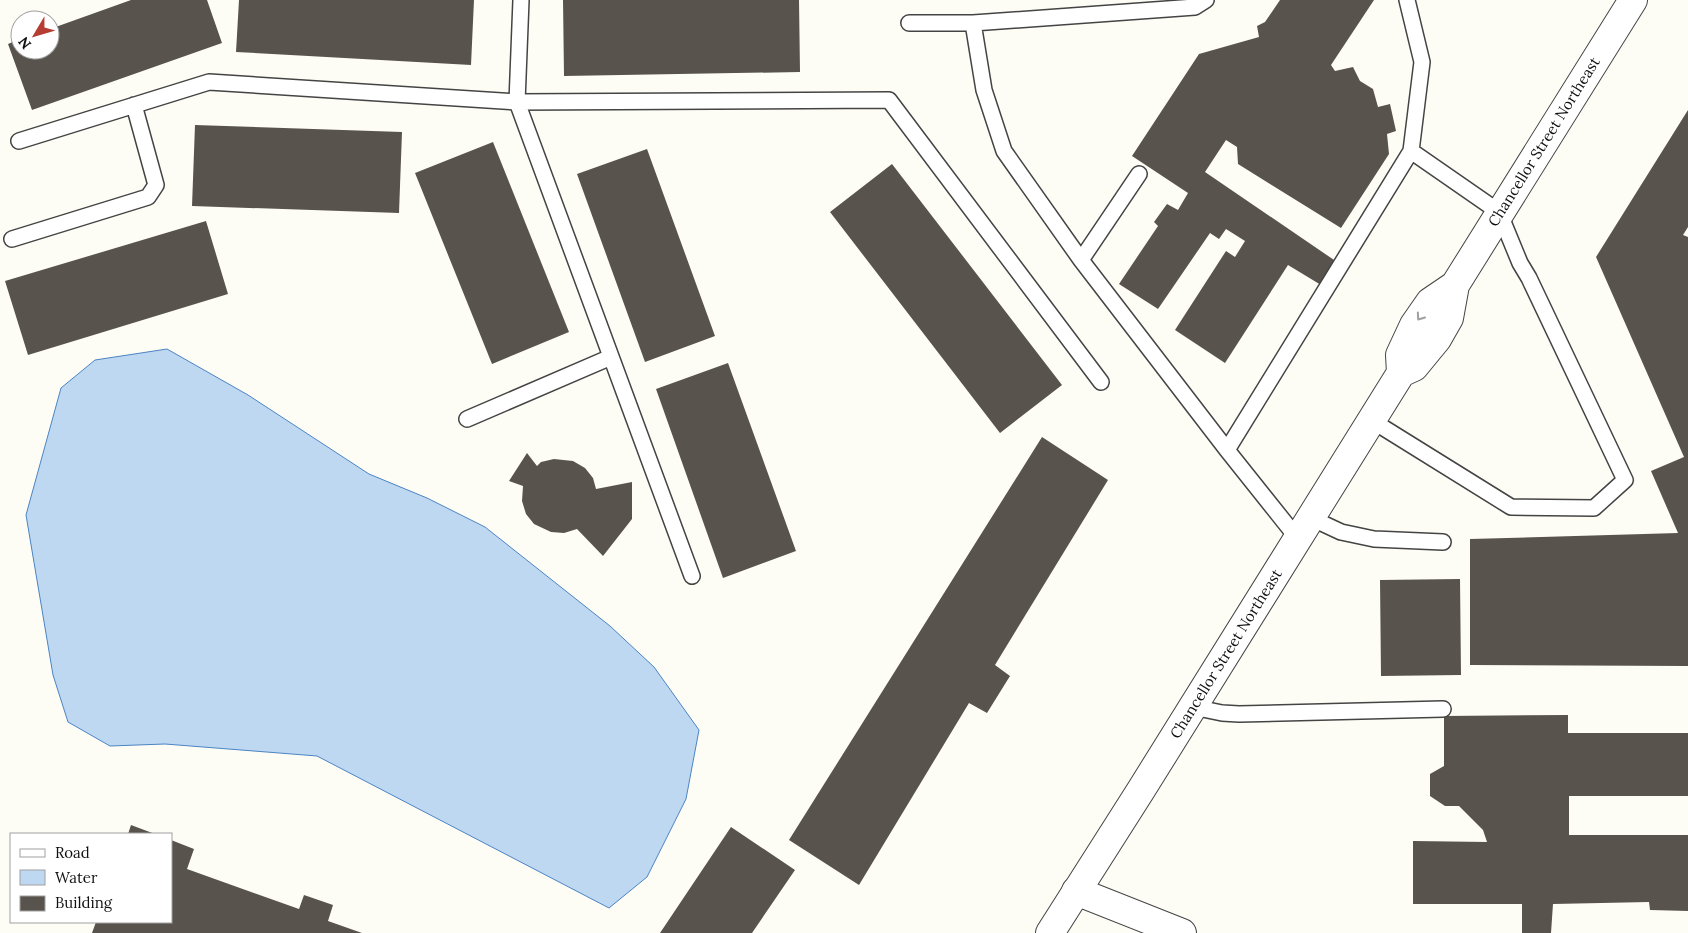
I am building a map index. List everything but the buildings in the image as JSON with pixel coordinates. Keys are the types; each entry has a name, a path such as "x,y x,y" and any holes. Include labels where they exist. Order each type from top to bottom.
{"street":[{"name":"Chancellor Street Northeast","path":"1050,933 1401,373 1400,356 1414,325 1430,302 1455,285 1633,0"},
{"path":"1076,891 1182,933"}],"lane":[{"path":"521,0 517,102 692,576"},
{"path":"909,23 973,23 1195,7 1206,0"},
{"path":"1226,450 1411,151 1422,62 1407,0"},
{"path":"973,23 984,90 1004,151 1081,260 1226,450 1304,529 1341,532 1374,539 1444,542"},
{"path":"19,141 209,82 517,102 889,100 1101,382"},
{"path":"12,239 148,197 156,185 134,106"},
{"path":"1372,420 1511,507 1594,508 1625,480 1529,278 1520,263 1500,212 1411,151"},
{"path":"1081,260 1139,174"},
{"path":"466,419 611,357"},
{"path":"1193,707 1222,713 1239,714 1443,709"}],"water":[{"path":"167,349 248,395 369,474 427,498 485,527 610,626 654,667 699,730 686,799 647,877 609,908 317,756 165,744 110,746 68,722 53,675 26,515 61,388 95,360"}]}
